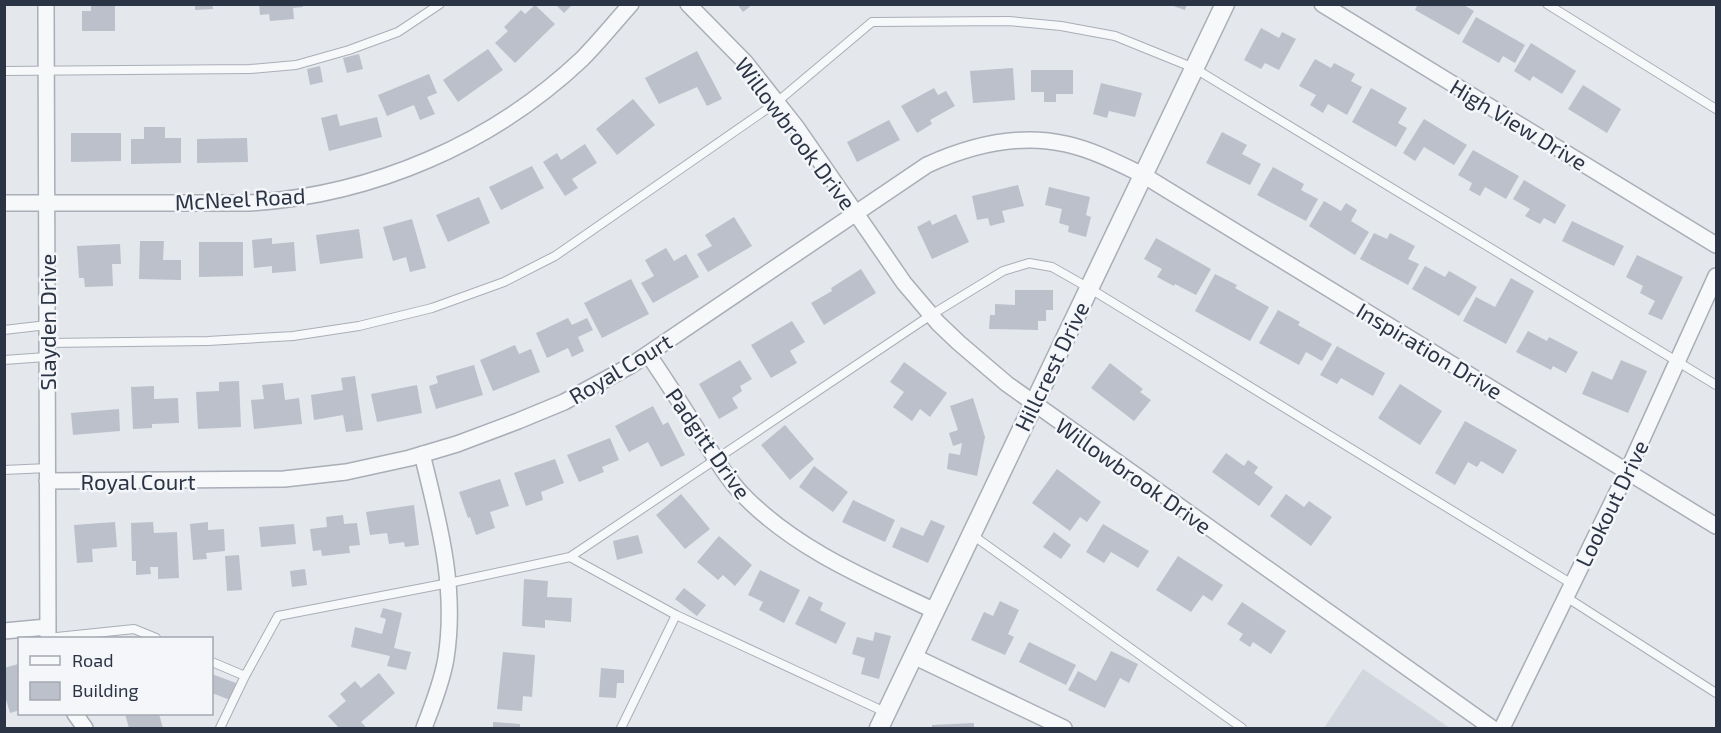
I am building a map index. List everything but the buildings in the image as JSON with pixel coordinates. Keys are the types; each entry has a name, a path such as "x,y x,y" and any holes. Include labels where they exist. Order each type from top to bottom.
{"street":[{"name":"Slayden Drive","path":"46,4 47,635"},
{"name":"McNeel Road","path":"4,203 279,201 374,181 422,163 469,141 513,114 582,58 631,4"},
{"name":"Willowbrook Drive","path":"688,4 745,62 777,102 904,283 959,344 1007,384 1492,729"},
{"name":"Hillcrest Drive","path":"883,721 1225,4"},
{"name":"High View Drive","path":"1322,4 1716,245"},
{"name":"Royal Court","path":"47,474 234,481 284,479 346,472 422,454 467,441 564,402 591,388 648,354 927,165 954,153 997,142 1045,141 1067,144 1100,154 1143,175"},
{"name":"Inspiration Drive","path":"1143,175 1716,526"},
{"name":"Lookout Drive","path":"1502,729 1628,470 1716,276"},
{"name":"Padgitt Drive","path":"648,354 744,497 792,537 824,557 935,611"},
{"path":"422,454 440,524 449,583 450,613 446,660 424,729"},
{"path":"4,631 47,635"},
{"path":"913,656 1064,729"},
{"path":"76,715 85,729"}],"lane":[{"path":"4,71 250,69 296,65 349,50 398,32 440,4"},
{"path":"1547,4 1716,109"},
{"path":"4,360 46,350 293,336 359,326 432,308 504,282 555,256 777,102 872,22 1009,21 1115,36 1194,68 1716,385"},
{"path":"220,729 245,676 278,616 570,557 931,315 1003,270 1029,263 1052,267 1089,288 1569,591 1716,693"},
{"path":"4,330 47,325"},
{"path":"4,470 47,474"},
{"path":"971,534 1236,727"},
{"path":"570,557 676,615 883,721"},
{"path":"621,729 676,615"},
{"path":"47,635 134,629 152,637"},
{"path":"213,662 245,676"}],"shaded area":[{"path":"1363,669 1450,728 1324,728"}]}
